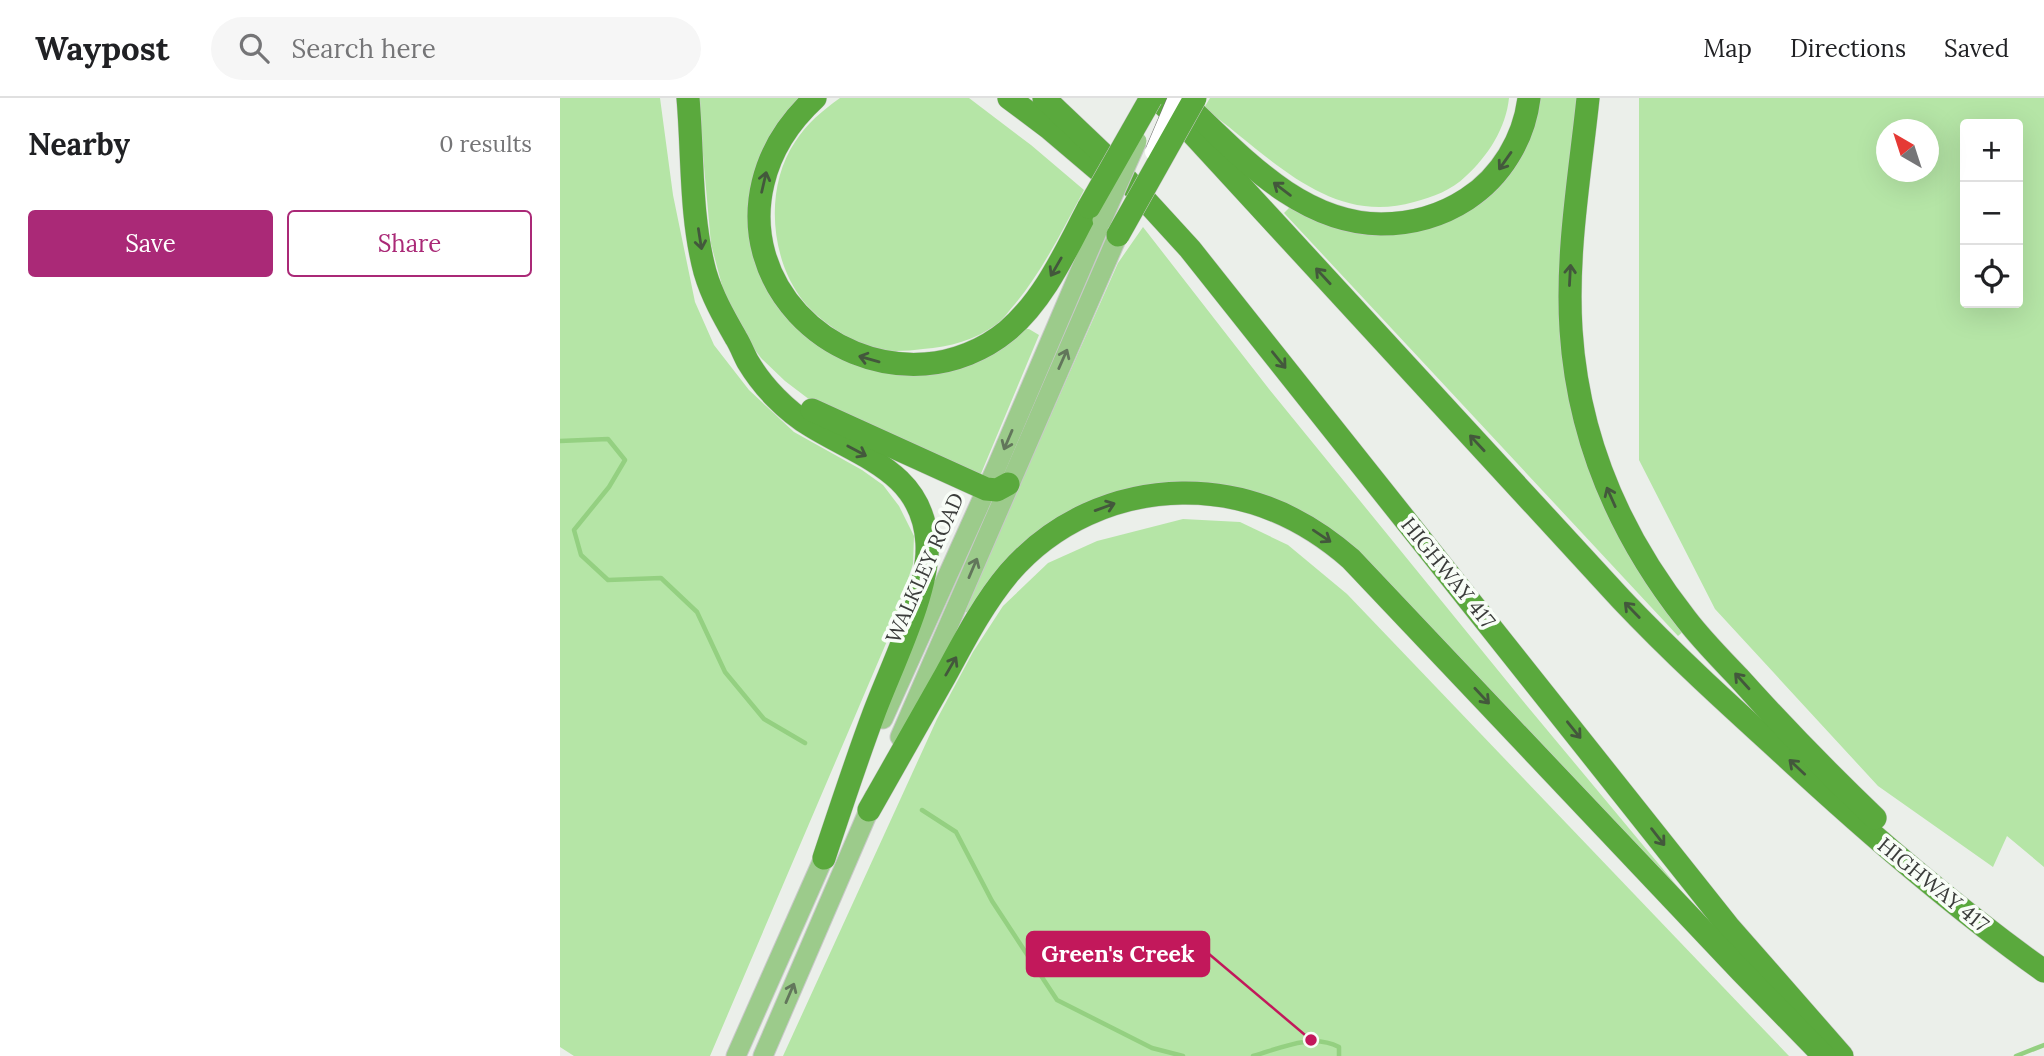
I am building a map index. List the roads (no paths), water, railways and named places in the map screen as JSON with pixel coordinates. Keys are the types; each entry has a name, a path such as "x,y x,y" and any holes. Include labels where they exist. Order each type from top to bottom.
{"highway":[{"path":"688,98 696,212 705,270 712,292 748,362 797,416 880,464 904,485 920,511 927,540 925,572 918,599 873,715 824,858"},
{"path":"815,98 792,122 768,166 760,205 762,242 775,278 795,311 824,338 860,356 899,365 954,359 998,337 1020,320 1055,270 1103,221 1195,98"},
{"path":"1009,98 1097,168 1237,307"},
{"name":"HIGHWAY 417","path":"1044,98 1104,155 1190,249 1728,926 1842,1056"},
{"path":"1103,221 1154,98"},
{"name":"HIGHWAY 417","path":"1154,98 1192,133 1653,632 1885,847 2044,971"},
{"path":"1178,98 1262,174 1301,202 1338,219 1358,223 1397,224 1418,220 1459,204 1490,180 1515,145 1529,98"},
{"path":"1588,98 1572,251 1570,328 1583,419 1595,458 1619,516 1648,566 1688,621 1777,720 2017,952"},
{"path":"738,341 775,381 814,411 986,489 997,490 1009,484"},
{"path":"869,810 984,609 1009,574 1042,542 1087,514 1133,498 1167,493 1205,493 1243,499 1301,523 1351,559 1824,1056"}],"main road":[{"name":"WALKLEY ROAD","path":"736,1056 1103,221 1178,98"},
{"name":"WALKLEY ROAD","path":"763,1056 1009,484 1103,221"}],"waterway":[{"path":"560,441 608,439 625,460 609,487 574,530 581,555 608,580 661,578 697,612 725,672 764,719 805,743"},
{"path":"922,810 956,832 992,901 1057,1000 1152,1048 1183,1056"},
{"path":"1253,1056 1296,1043 1318,1041 1339,1047 1339,1056"},
{"path":"2016,1056 2044,1045"}],"place":[{"name":"Green's Creek","path":"1311,1040"}]}
